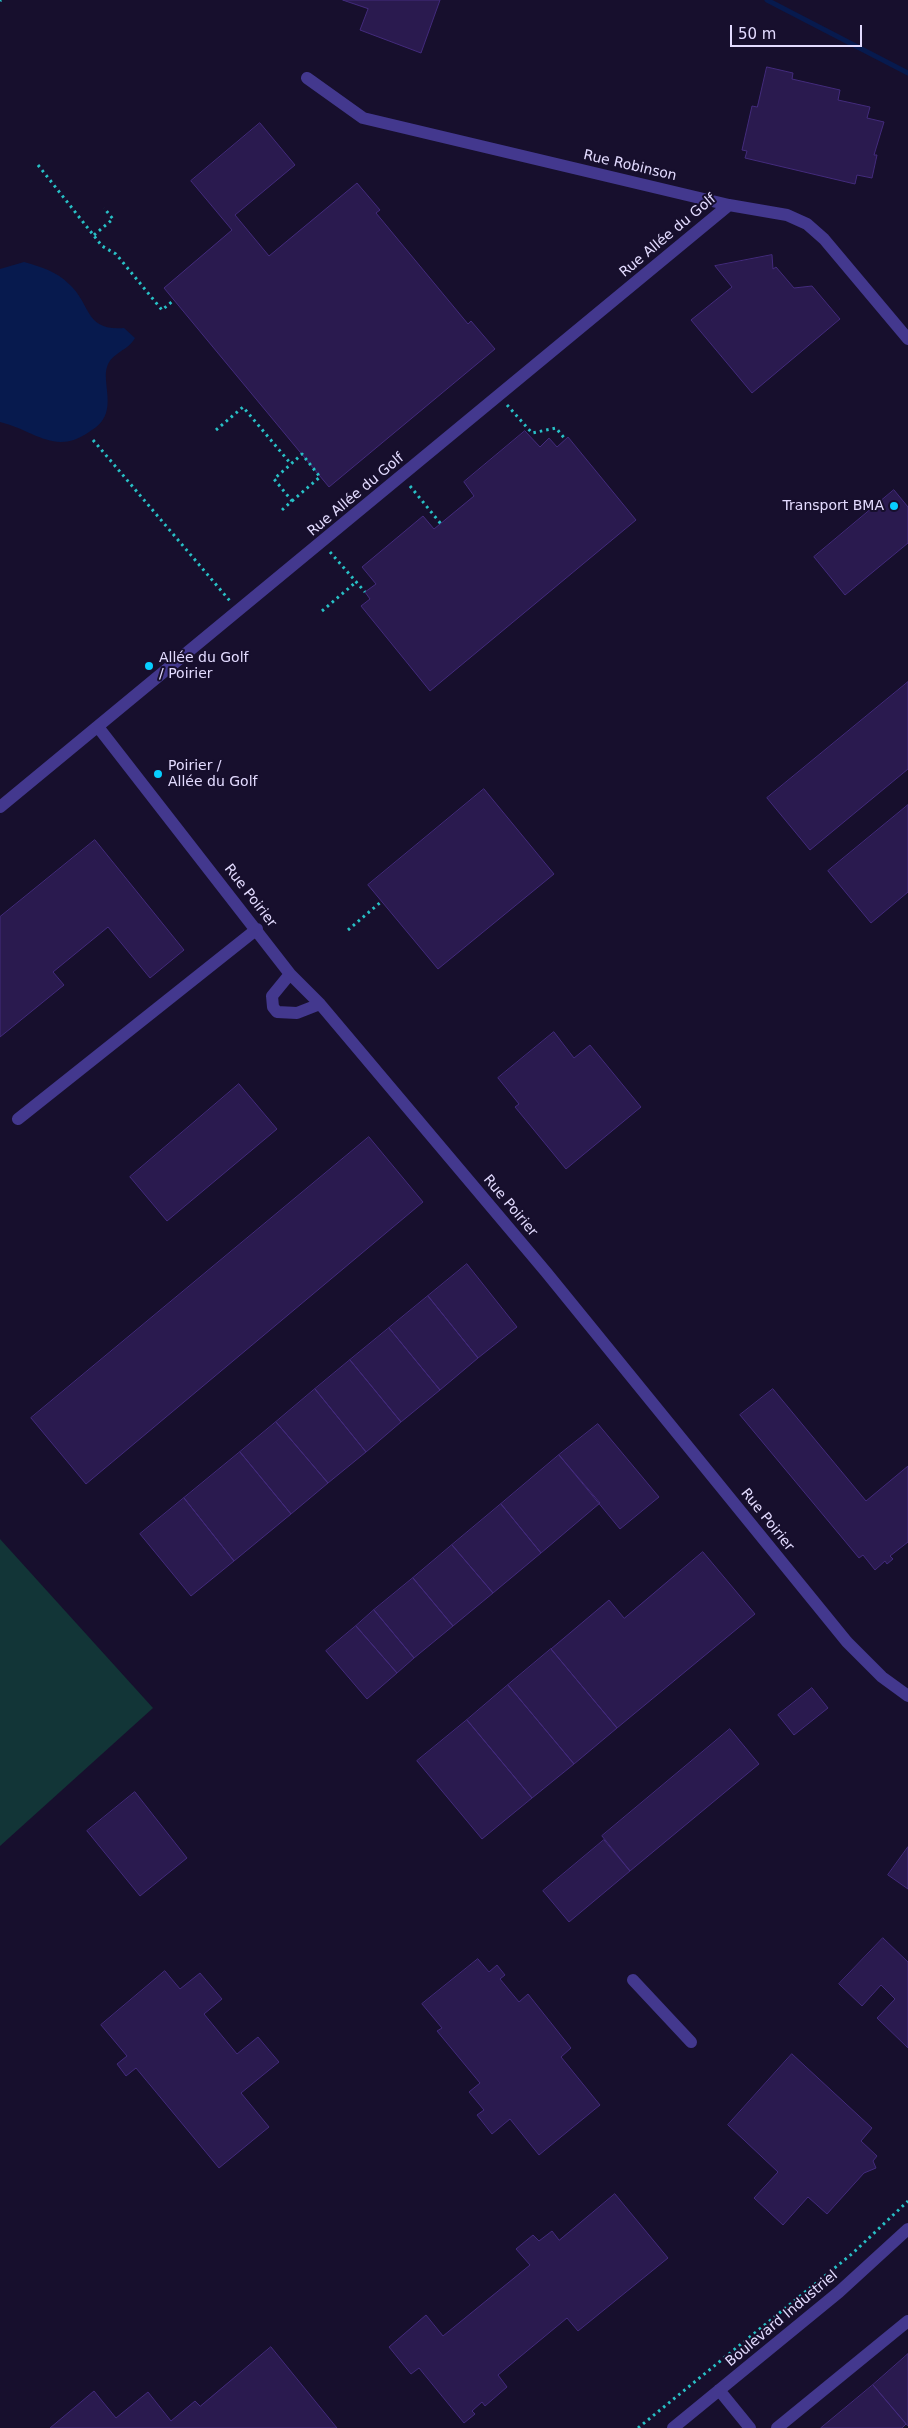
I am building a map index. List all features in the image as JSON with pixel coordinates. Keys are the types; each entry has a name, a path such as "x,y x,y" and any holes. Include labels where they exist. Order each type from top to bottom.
{"street":[{"name":"Rue Robinson","path":"307,78 363,118 729,205 787,215 807,224 824,239 908,339"},
{"name":"Rue Allée du Golf","path":"0,807 729,205"},
{"name":"Rue Poirier","path":"98,727 257,929 290,974 320,1004 546,1272 842,1636 882,1677 908,1696"},
{"path":"18,1119 257,929"},
{"path":"290,974 272,996 273,1007 277,1012 297,1013 320,1004"},
{"path":"633,1980 692,2042"},
{"name":"Boulevard Industriel","path":"673,2428 839,2292 908,2229"},
{"path":"776,2428 908,2321"},
{"path":"720,2390 750,2428"}],"path":[{"path":"38,165 102,246 116,254 162,310 174,300"},
{"path":"94,234 113,219 104,208"},
{"path":"498,396 532,433 556,428 565,439"},
{"path":"216,430 243,407 291,464"},
{"path":"93,440 238,611"},
{"path":"282,510 320,477 302,454 274,478 292,501"},
{"path":"401,476 441,524"},
{"path":"322,542 364,592"},
{"path":"322,610 356,582"},
{"path":"348,930 382,901"},
{"path":"638,2428 853,2253 908,2201"}],"green space":[{"path":"0,1539 153,1708 0,1846"}],"water":[{"path":"24,262 48,270 69,284 95,321 111,328 124,328 135,338 112,358 107,367 107,407 103,419 89,432 77,439 66,442 44,439 0,422 0,269"}],"building":[{"path":"343,0 440,0 421,53 360,30 368,9"},
{"path":"767,67 793,73 792,79 840,90 838,100 870,107 867,118 884,122 874,155 877,155 872,178 857,175 855,184 745,158 747,151 742,150 752,106 757,107"},
{"path":"260,123 295,165 235,215 269,256 357,183 380,210 376,213 468,324 471,321 495,349 329,487 164,288 232,230 191,181"},
{"path":"772,255 773,269 776,267 794,288 812,286 840,319 752,393 691,320 732,287 715,266"},
{"path":"525,431 540,447 549,438 557,447 568,437 636,520 430,691 361,606 370,599 365,592 376,584 362,567 423,516 434,529 474,496 464,482"},
{"path":"894,490 908,507 908,543 845,595 814,557"},
{"path":"908,682 908,769 810,850 767,798"},
{"path":"484,789 554,874 438,969 368,885"},
{"path":"908,805 908,892 871,923 828,871"},
{"path":"95,840 184,950 150,978 108,927 53,972 64,985 0,1037 0,917"},
{"path":"554,1032 574,1058 590,1045 641,1107 566,1169 515,1107 519,1104 498,1078"},
{"path":"239,1084 277,1129 167,1221 130,1177"},
{"path":"369,1137 423,1202 86,1484 31,1418"},
{"path":"467,1264 517,1327 478,1358 428,1296"},
{"path":"428,1296 478,1358 440,1390 389,1328"},
{"path":"389,1328 440,1390 401,1422 350,1360"},
{"path":"350,1360 401,1422 366,1452 315,1389"},
{"path":"315,1389 366,1452 328,1483 276,1422"},
{"path":"773,1389 866,1501 908,1466 908,1542 890,1556 893,1559 887,1564 885,1561 875,1570 863,1555 859,1558 740,1415"},
{"path":"276,1422 328,1483 291,1514 240,1452"},
{"path":"598,1424 659,1497 620,1529 559,1455"},
{"path":"240,1452 291,1514 234,1561 184,1498"},
{"path":"559,1455 600,1503 541,1553 501,1504"},
{"path":"184,1498 234,1561 191,1596 140,1534"},
{"path":"501,1504 541,1553 493,1593 452,1545"},
{"path":"452,1545 493,1593 453,1626 413,1578"},
{"path":"703,1552 755,1614 617,1728 551,1649 609,1600 624,1618"},
{"path":"413,1578 453,1626 414,1658 374,1610"},
{"path":"374,1610 414,1658 397,1673 356,1626"},
{"path":"356,1626 397,1673 367,1699 326,1651"},
{"path":"551,1649 617,1728 574,1764 508,1685"},
{"path":"508,1685 574,1764 532,1798 467,1720"},
{"path":"812,1688 828,1708 794,1735 778,1715"},
{"path":"467,1720 532,1798 482,1839 417,1761"},
{"path":"730,1729 759,1764 630,1871 602,1836"},
{"path":"135,1792 187,1858 140,1896 87,1831"},
{"path":"604,1840 630,1871 569,1922 543,1891"},
{"path":"908,1847 908,1889 888,1875"},
{"path":"883,1938 908,1962 908,2048 877,2018 895,1999 881,1985 862,2006 839,1984"},
{"path":"478,1959 489,1972 497,1965 505,1975 500,1979 519,2002 528,1994 571,2048 561,2057 600,2105 539,2155 510,2119 492,2134 477,2115 484,2110 469,2092 480,2083 437,2031 442,2028 422,2004"},
{"path":"165,1971 180,1989 200,1973 222,1999 204,2014 237,2054 258,2037 279,2062 241,2093 269,2127 219,2168 136,2068 126,2076 117,2064 127,2056 101,2025"},
{"path":"792,2054 872,2128 861,2141 877,2156 873,2161 876,2168 864,2173 827,2214 808,2197 783,2225 754,2198 778,2172 728,2125"},
{"path":"615,2194 668,2258 578,2331 567,2318 498,2375 507,2387 485,2406 482,2402 472,2411 475,2414 464,2423 419,2368 411,2374 389,2347 426,2315 443,2336 530,2265 516,2249 533,2235 539,2241 552,2231 559,2240"},
{"path":"271,2347 337,2428 50,2428 94,2391 116,2418 148,2392 171,2421 195,2401 200,2406"},
{"path":"908,2354 908,2426 873,2385"},
{"path":"873,2385 906,2424 902,2428 821,2428"}],"waterway":[{"path":"767,0 908,73"}],"place":[{"name":"Transport BMA","path":"894,506"},
{"name":"Allée du Golf / Poirier","path":"149,666"},
{"name":"Poirier / Allée du Golf","path":"158,774"}]}
